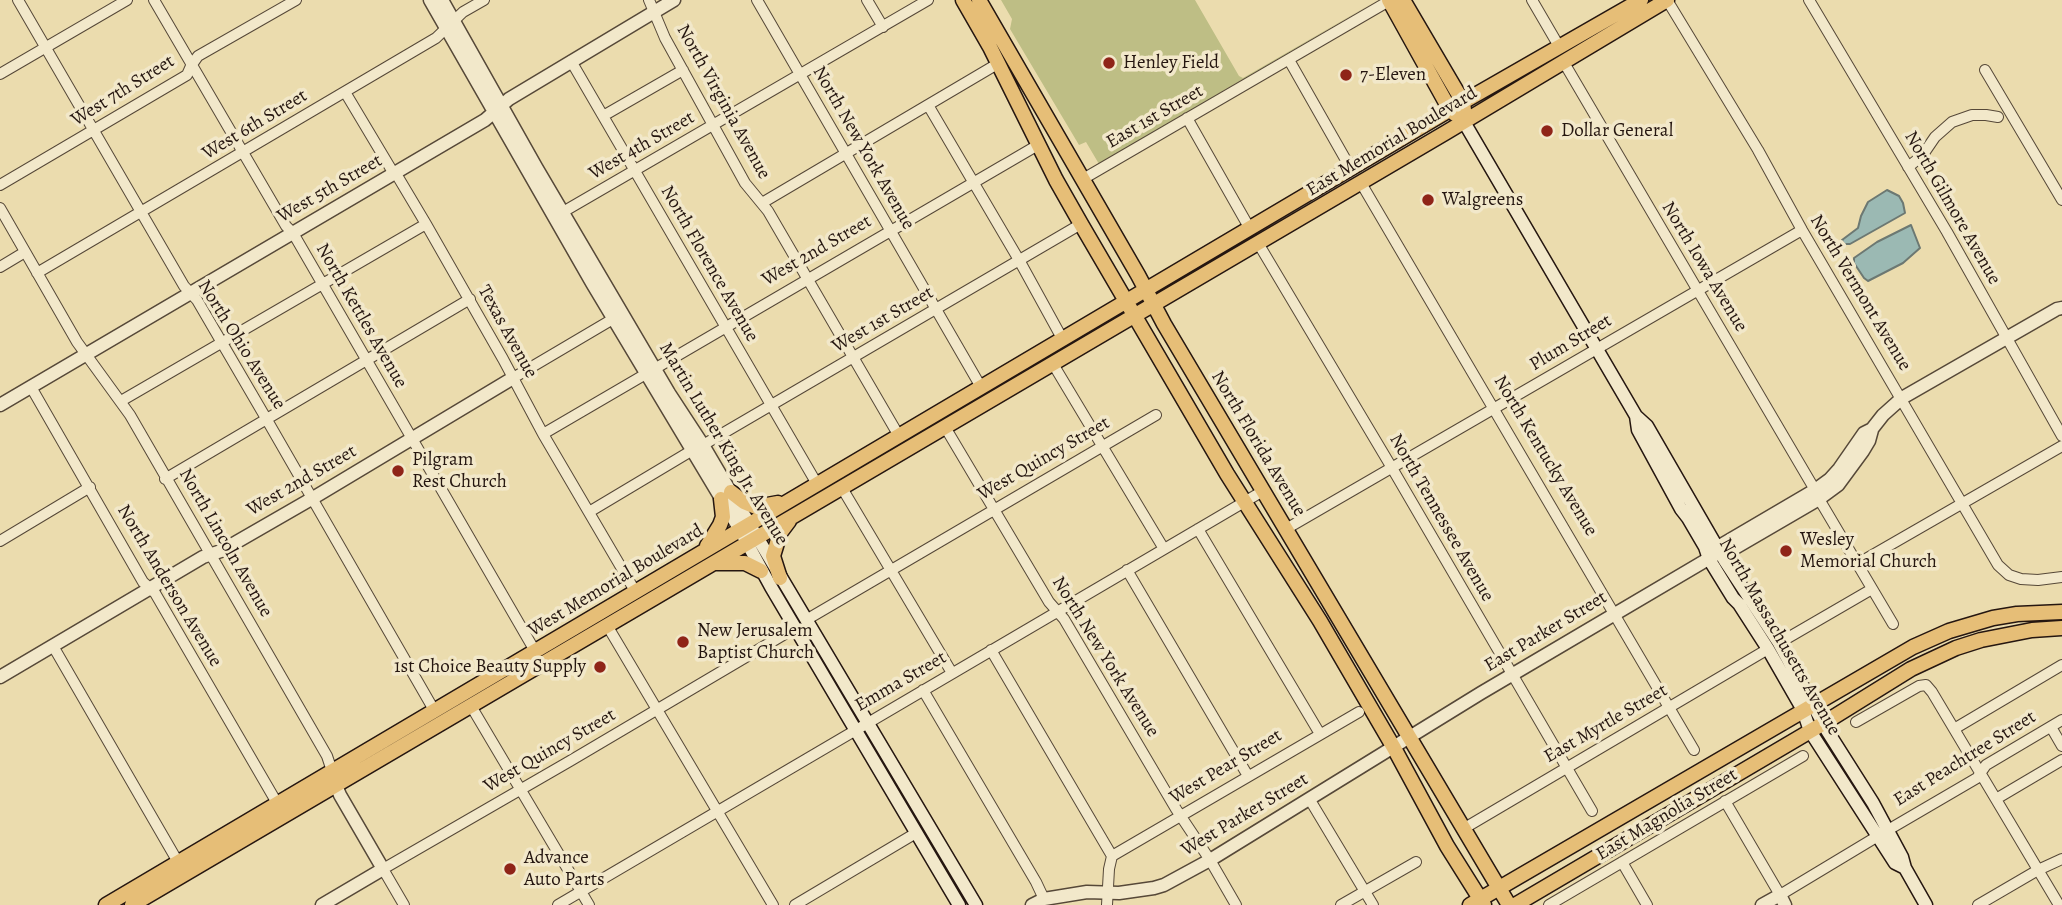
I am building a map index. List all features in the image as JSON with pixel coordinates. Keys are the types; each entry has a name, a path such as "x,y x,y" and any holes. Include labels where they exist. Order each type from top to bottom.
{"main road":[{"name":"North Florida Avenue","path":"963,0 999,63 1038,145 1081,224 1244,502 1304,593 1394,748 1478,903"},
{"name":"North Florida Avenue","path":"979,0 1263,491 1509,905"},
{"path":"1394,0 1463,102 1464,122"},
{"path":"1394,0 1450,110 1464,122"},
{"name":"East Memorial Boulevard","path":"1135,316 1464,122 1641,0"},
{"name":"East Memorial Boulevard","path":"1147,290 1463,102 1562,55 1667,0"},
{"path":"999,63 1010,68 1019,79 1081,188 1097,203"},
{"name":"West Memorial Boulevard","path":"132,905 715,563 790,500 1147,290"},
{"name":"West Memorial Boulevard","path":"106,905 702,552 791,518 1135,316"},
{"path":"702,552 720,525 726,496 755,507 790,500"},
{"path":"780,578 773,556 780,533 791,518"},
{"path":"715,563 745,563 761,571"},
{"path":"1478,903 1498,888 1913,647 1973,624 2017,614 2062,612"},
{"path":"1515,905 1810,732 1911,669 1956,648 2005,634 2062,628"},
{"path":"518,679 534,661 534,651"},
{"path":"165,887 176,873 178,862"}],"street":[{"name":"North Ohio Avenue","path":"18,0 184,286 197,300 434,710"},
{"path":"0,74 127,0"},
{"name":"North Kettles Avenue","path":"154,0 286,226 323,283 534,651"},
{"name":"West 7th Street","path":"0,185 187,75 198,56 296,0"},
{"name":"Martin Luther King Jr. Avenue","path":"430,0 450,25 651,370 703,444 726,496 748,534 780,578 855,730 959,905"},
{"name":"Martin Luther King Jr. Avenue","path":"442,0 450,25"},
{"name":"West 6th Street","path":"37,273 436,38 463,12 484,0"},
{"name":"West 5th Street","path":"0,405 395,173 498,109 509,99 571,61 651,6 674,0"},
{"name":"North New York Avenue","path":"757,0 981,387"},
{"path":"867,0 883,27"},
{"name":"West 4th Street","path":"559,214 928,0"},
{"name":"East 1st Street","path":"1083,179 1394,0"},
{"name":"North Iowa Avenue","path":"1532,0 1697,291 1893,624"},
{"name":"North Vermont Avenue","path":"1667,0 1758,150 1801,230 1998,565 2009,575 2021,579 2062,577"},
{"name":"North Gilmore Avenue","path":"1809,0 2062,436"},
{"name":"North Virginia Avenue","path":"651,6 665,38 745,183 768,211 899,436"},
{"path":"1289,60 1351,169"},
{"name":"North Florence Avenue","path":"571,61 817,484"},
{"path":"762,203 999,63"},
{"path":"603,116 682,70"},
{"path":"1985,70 2062,200"},
{"name":"Texas Avenue","path":"345,92 426,223 543,434 635,591"},
{"path":"928,105 1063,340"},
{"path":"1908,167 1922,156 1935,137 1952,122 1972,115 1998,117"},
{"path":"1187,118 1250,229"},
{"name":"North Massachusetts Avenue","path":"1464,122 1636,416 1638,430 1681,509 1773,646 1809,707 1824,723 1883,833"},
{"name":"West 2nd Street","path":"543,434 1038,145"},
{"name":"North Kentucky Avenue","path":"1361,183 1694,750"},
{"name":"North Lincoln Avenue","path":"0,208 86,355 121,401 327,756 335,787 404,905"},
{"path":"121,401 426,223"},
{"name":"West 1st Street","path":"703,444 1081,224"},
{"name":"Plum Street","path":"1286,529 1801,230"},
{"name":"North Tennessee Avenue","path":"1258,243 1592,811"},
{"path":"0,267 25,252"},
{"path":"165,479 470,299"},
{"name":"East Parker Street","path":"1394,748 1513,674 1714,555 1728,552 1817,494 1838,485 1869,441 1872,429 1902,398 2060,307"},
{"path":"513,378 618,316"},
{"path":"1053,364 1164,549"},
{"name":"Martin Luther King Jr. Avenue","path":"651,370 691,452 726,496"},
{"name":"West 2nd Street","path":"0,677 203,557 221,551 313,498 513,378"},
{"name":"North Anderson Avenue","path":"31,387 143,582 151,589 277,803"},
{"name":"West Quincy Street","path":"322,905 522,790 1156,415"},
{"name":"North New York Avenue","path":"946,427 1049,602 1064,619 1236,905"},
{"path":"1857,564 2062,446"},
{"path":"589,512 691,452"},
{"path":"0,541 90,488"},
{"path":"842,488 952,673"},
{"name":"Emma Street","path":"558,905 1263,491"},
{"path":"1198,529 1320,734"},
{"name":"Martin Luther King Jr. Avenue","path":"748,534 761,571 801,624 867,722 976,905"},
{"path":"1127,570 1248,776"},
{"name":"East Myrtle Street","path":"1463,829 1872,589"},
{"path":"608,627 773,905"},
{"path":"53,646 178,862"},
{"path":"923,690 1036,882 1038,902 1087,891 1108,899 1112,856 991,650"},
{"path":"1954,729 2062,665"},
{"path":"1856,722 1919,686 1926,685 1933,692 2059,905"},
{"path":"471,706 589,905"},
{"name":"North Massachusetts Avenue","path":"1809,707 1810,732 1902,857 1905,868 1926,905"},
{"name":"West Pear Street","path":"1112,856 1359,712"},
{"name":"East Peachtree Street","path":"1762,905 1783,900 1883,833 1977,778 1986,765 2062,720"},
{"path":"2051,727 2062,746"},
{"name":"West Parker Street","path":"1108,899 1164,885 1394,748"},
{"name":"East Magnolia Street","path":"1549,905 1803,756"},
{"path":"1996,799 2062,760"},
{"path":"1310,800 1373,905"},
{"path":"1725,801 1783,900"},
{"path":"795,905 916,833"},
{"path":"1978,905 2062,859"},
{"path":"1341,905 1416,862"},
{"path":"1622,862 1647,905"}],"green space":[{"name":"Henley Field","path":"1001,0 1195,0 1239,76 1243,78 1378,0 1099,164 1086,142 1079,145 1010,29 1012,19"}],"water":[{"path":"1887,190 1899,196 1905,213 1850,244 1844,244 1842,240 1858,228 1868,202"},
{"path":"1911,225 1920,248 1903,263 1868,281 1864,278 1854,263 1854,258 1877,242"}],"place":[{"name":"Henley Field","path":"1109,63"},
{"name":"7-Eleven","path":"1346,75"},
{"name":"Dollar General","path":"1547,131"},
{"name":"Walgreens","path":"1428,200"},
{"name":"Pilgram Rest Church","path":"398,471"},
{"name":"Wesley Memorial Church","path":"1786,551"},
{"name":"New Jerusalem Baptist Church","path":"683,642"},
{"name":"1st Choice Beauty Supply","path":"600,667"},
{"name":"Advance Auto Parts","path":"510,869"}]}
